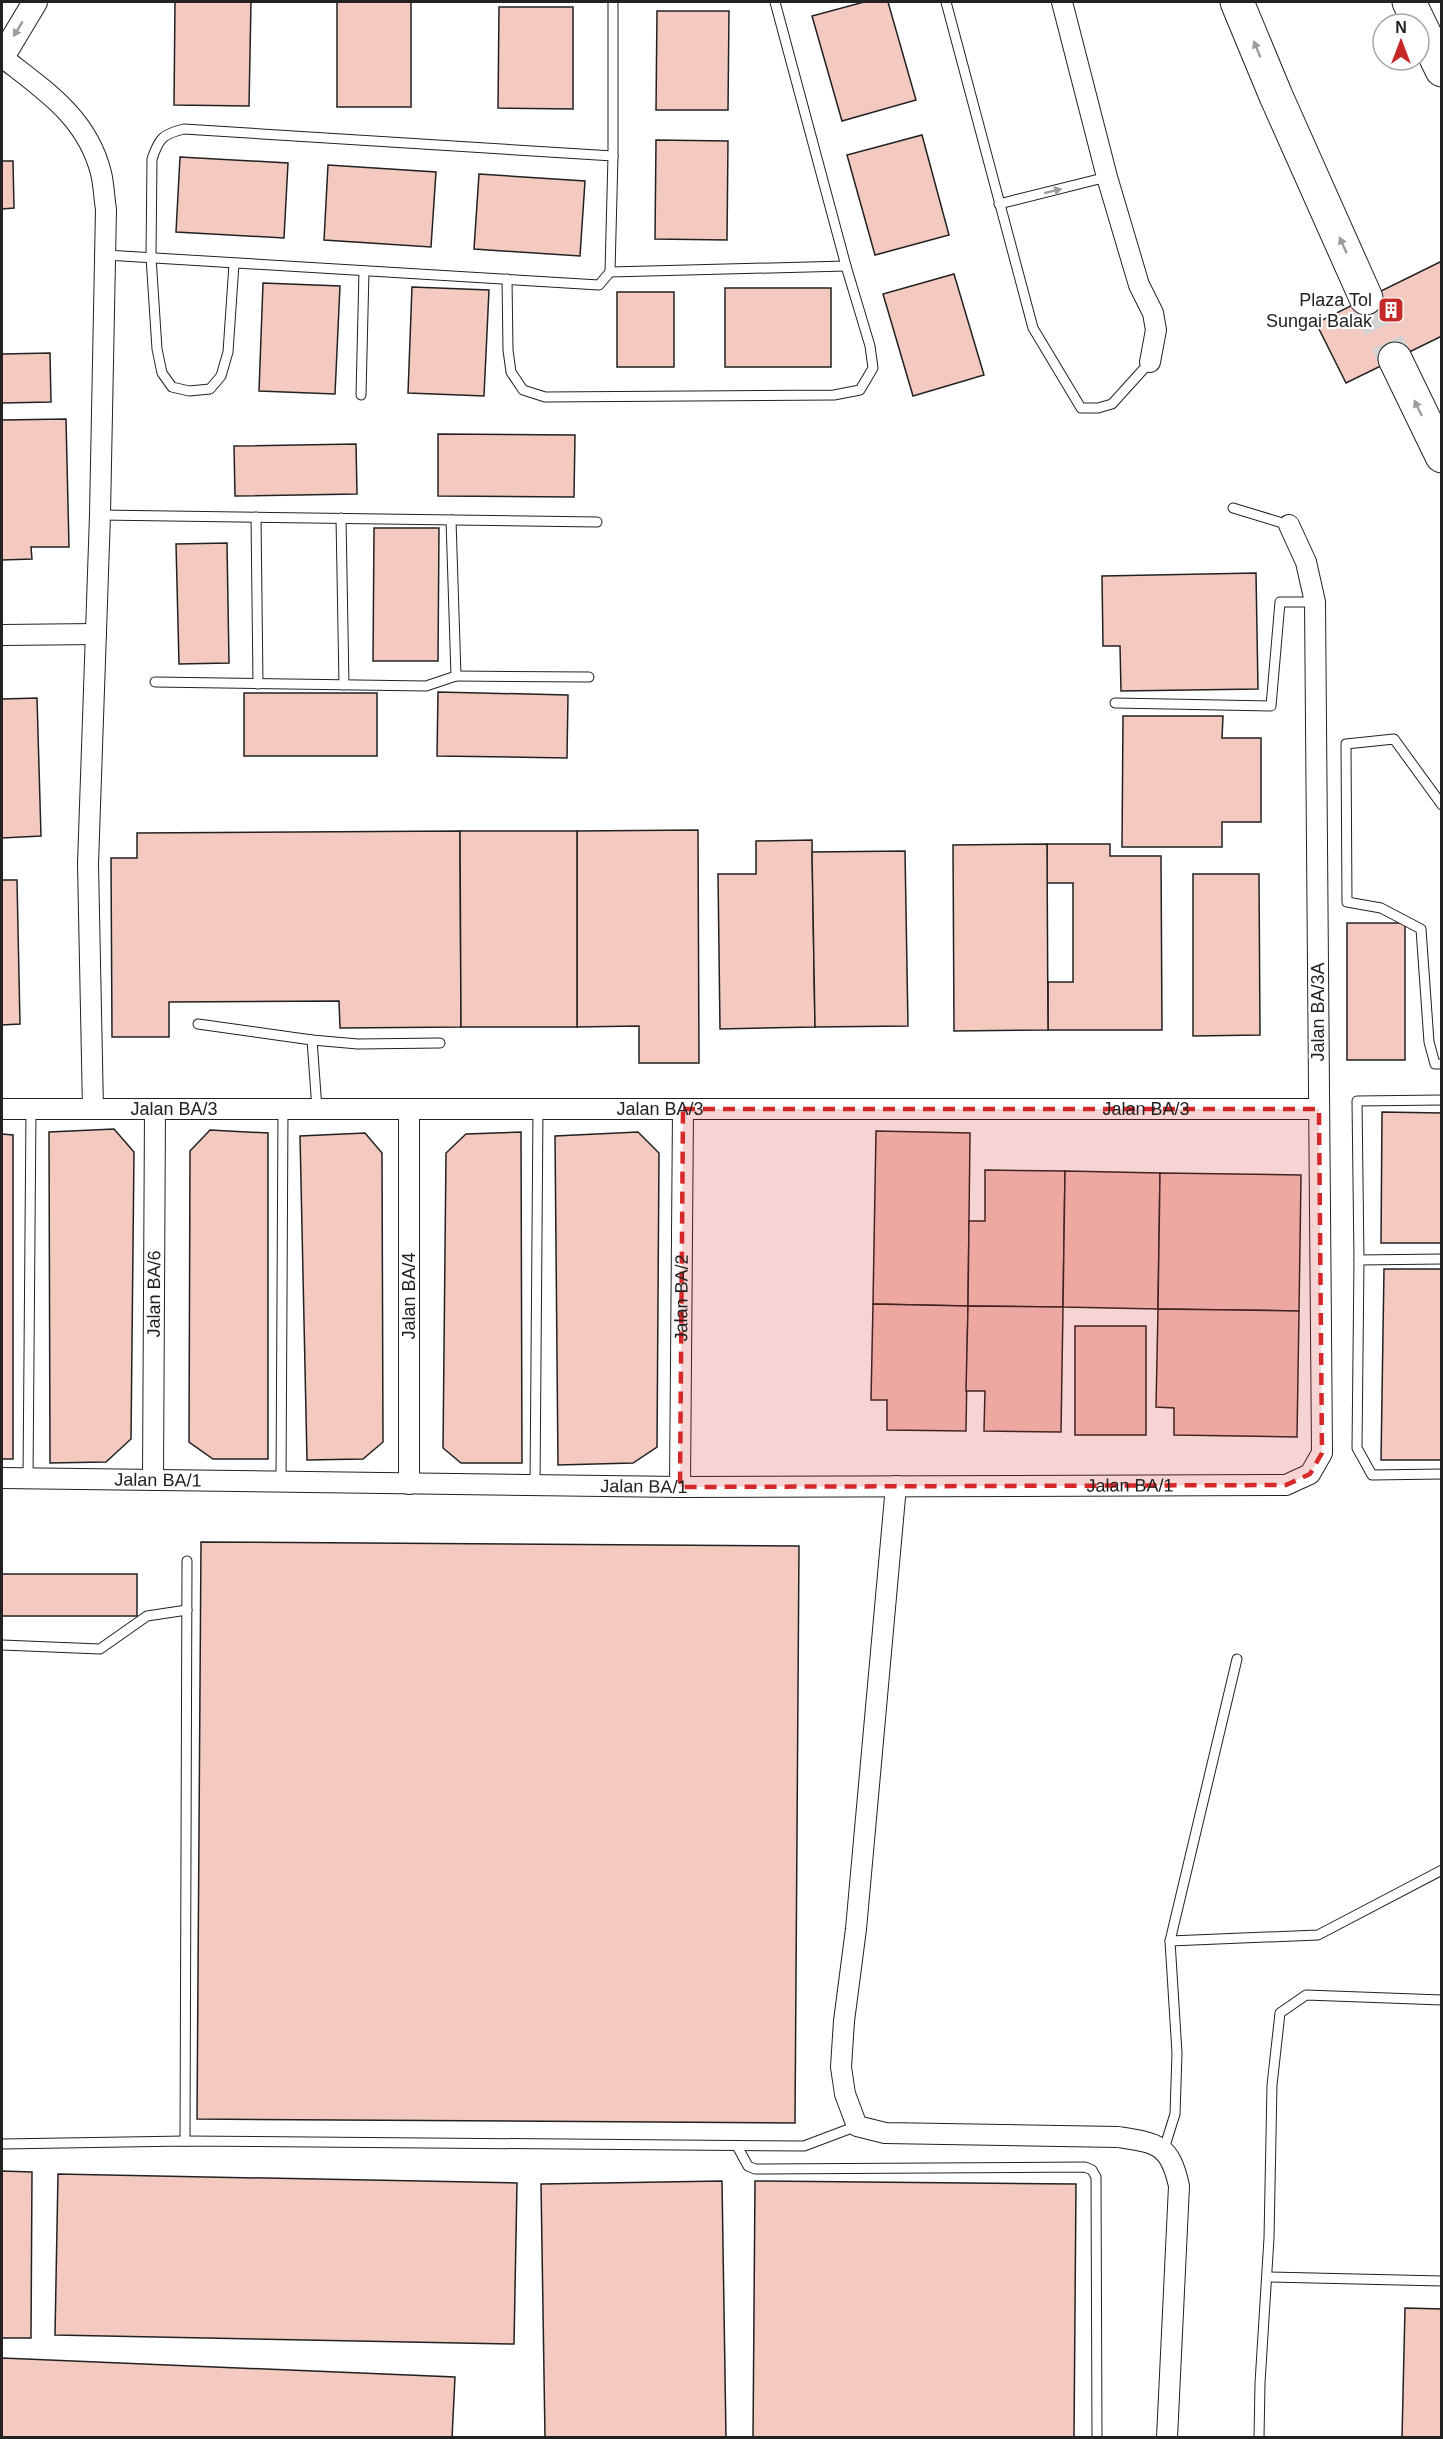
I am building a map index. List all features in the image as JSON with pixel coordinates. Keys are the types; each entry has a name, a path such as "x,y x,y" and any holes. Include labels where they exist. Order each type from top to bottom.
{"highway":[{"path":"1237,2 1276,96 1366,298"},
{"path":"1409,2 1442,70"},
{"path":"1395,359 1442,456"}],"street":[{"path":"35,2 2,57 69,111 89,139 101,173 106,209 100,515 88,864 93,1109"},
{"path":"1062,2 1107,177 1139,285 1153,313 1156,330 1150,362"},
{"name":"Jalan BA/3A","path":"1286,1485 1310,1474 1322,1454 1315,602 1306,562 1289,525"},
{"path":"2,635 96,634"},
{"name":"Jalan BA/3","path":"2,1109 1319,1109"},
{"name":"Jalan BA/6","path":"153,1480 155,1109"},
{"name":"Jalan BA/4","path":"408,1484 409,1109"},
{"name":"Jalan BA/2","path":"680,1487 683,1109"},
{"name":"Jalan BA/1","path":"2,1478 680,1487 1286,1485"},
{"path":"896,1486 857,1917 844,2021 841,2067 845,2094 857,2126 885,2133 1118,2137 1144,2141 1164,2149 1175,2165 1179,2186 1167,2438"}],"lane":[{"path":"106,255 599,285 610,272 614,2"},
{"path":"507,279 508,350 511,372 523,390 545,397 834,395 860,390 873,368 870,346 846,266 775,2"},
{"path":"946,2 1033,327 1081,408 1098,408 1112,404 1150,362"},
{"path":"234,264 228,352 221,376 210,389 189,391 172,387 162,373 157,349 151,256 152,159 157,144 168,133 184,129 613,156"},
{"path":"999,204 1107,177"},
{"path":"610,272 846,266"},
{"path":"361,395 364,271"},
{"path":"1233,508 1289,525"},
{"path":"100,515 597,522"},
{"path":"256,517 258,684"},
{"path":"341,518 344,685"},
{"path":"451,520 456,676"},
{"path":"1115,703 1271,706 1280,602 1315,602"},
{"path":"155,682 426,686 456,676 589,677"},
{"path":"1442,805 1394,739 1346,744 1347,902 1381,909 1421,929 1429,1042 1435,1064 1442,1064"},
{"path":"198,1024 358,1044 440,1043"},
{"path":"312,1040 317,1109"},
{"path":"1442,1100 1357,1101 1359,1260 1357,1448 1372,1475 1442,1474"},
{"path":"28,1479 31,1109"},
{"path":"281,1482 283,1109"},
{"path":"535,1485 538,1109"},
{"path":"1359,1260 1442,1259"},
{"path":"185,2141 187,1562"},
{"path":"2,1645 100,1649 147,1616 187,1610"},
{"path":"1164,2149 1175,2114 1177,2053 1170,1941 1237,1659"},
{"path":"1170,1941 1318,1935 1442,1870"},
{"path":"1259,2438 1267,2277 1272,2085 1280,2013 1306,1995 1442,2000"},
{"path":"2,2144 185,2141 804,2146 857,2126"},
{"path":"737,2146 748,2166 755,2169 1085,2167 1092,2170 1096,2177 1097,2438"},
{"path":"1267,2277 1442,2282"}],"highlighted area":[{"path":"683,1109 1319,1109 1322,1453 1310,1474 1286,1485 680,1487"}],"building":[{"path":"175,2 251,2 249,106 174,105"},
{"path":"337,2 411,2 411,107 337,107"},
{"path":"864,2 888,2 916,100 842,121 812,16"},
{"path":"499,7 573,7 573,109 498,108"},
{"path":"657,11 729,11 728,110 656,110"},
{"path":"922,135 949,235 875,255 847,155"},
{"path":"656,140 728,141 727,240 655,239"},
{"path":"180,157 288,163 284,238 176,232"},
{"path":"2,161 13,161 14,208 2,209"},
{"path":"328,165 436,172 431,247 324,240"},
{"path":"479,174 585,181 580,256 474,249"},
{"name":"Plaza Tol Sungai Balak","path":"1442,261 1442,336 1346,383 1316,323"},
{"path":"954,274 984,375 913,396 883,294"},
{"path":"263,283 340,286 335,394 259,391"},
{"path":"412,287 489,290 484,396 408,393"},
{"path":"725,288 831,288 831,367 725,367"},
{"path":"617,292 674,292 674,367 617,367"},
{"path":"50,353 51,402 2,403 2,354"},
{"path":"66,419 69,547 31,547 32,559 2,560 2,420"},
{"path":"438,434 575,435 574,497 438,496"},
{"path":"356,444 357,494 235,496 234,446"},
{"path":"374,528 439,528 438,661 373,661"},
{"path":"227,543 229,663 179,664 176,544"},
{"path":"1256,573 1258,689 1121,691 1120,646 1103,646 1102,576"},
{"path":"438,692 568,695 567,758 437,756"},
{"path":"244,693 377,693 377,756 244,756"},
{"path":"37,698 41,836 2,838 2,699"},
{"path":"1123,716 1223,716 1222,738 1261,738 1261,822 1222,822 1222,847 1122,847"},
{"path":"698,830 699,1063 639,1063 639,1026 577,1027 577,831"},
{"path":"460,831 461,1027 340,1028 339,1001 169,1002 169,1037 112,1037 111,858 137,858 137,833"},
{"path":"460,831 577,831 577,1027 461,1027"},
{"path":"812,840 815,1027 720,1029 718,874 756,874 756,841"},
{"path":"1047,844 1110,844 1110,856 1161,856 1162,1030 1048,1030 1048,982 1073,982 1073,883 1047,883"},
{"path":"1047,844 1048,1030 954,1031 953,845"},
{"path":"905,851 908,1026 815,1027 812,852"},
{"path":"1193,874 1259,874 1260,1035 1193,1036"},
{"path":"2,880 17,880 20,1024 2,1025"},
{"path":"1347,923 1405,923 1405,1060 1347,1060"},
{"path":"1382,1112 1442,1113 1442,1243 1381,1243"},
{"path":"114,1129 134,1152 131,1439 106,1462 50,1463 49,1132"},
{"path":"210,1130 268,1133 268,1459 213,1459 189,1442 190,1151"},
{"path":"876,1131 970,1133 968,1306 873,1304"},
{"path":"521,1132 522,1463 461,1463 443,1448 446,1153 466,1134"},
{"path":"638,1132 659,1153 657,1447 633,1463 558,1465 555,1136"},
{"path":"365,1133 382,1153 383,1442 363,1459 307,1460 300,1136"},
{"path":"2,1134 13,1135 13,1459 2,1459"},
{"path":"985,1170 1065,1171 1063,1307 968,1306 969,1221 985,1221"},
{"path":"1065,1171 1160,1173 1158,1309 1063,1307"},
{"path":"1160,1173 1301,1175 1299,1311 1158,1309"},
{"path":"1384,1269 1442,1269 1442,1460 1381,1460"},
{"path":"873,1304 968,1306 966,1431 887,1430 887,1400 871,1400"},
{"path":"968,1306 1063,1307 1061,1432 984,1431 985,1391 966,1391"},
{"path":"1158,1309 1299,1311 1297,1437 1174,1435 1174,1408 1156,1407"},
{"path":"1075,1326 1146,1326 1146,1435 1075,1435"},
{"path":"201,1542 799,1546 795,2123 197,2119"},
{"path":"2,1574 137,1574 137,1616 2,1616"},
{"path":"2,2171 32,2172 31,2338 2,2338"},
{"path":"58,2174 517,2183 514,2344 55,2335"},
{"path":"722,2181 726,2438 545,2438 541,2184"},
{"path":"755,2181 1076,2184 1074,2438 753,2438"},
{"path":"1405,2308 1442,2309 1442,2438 1402,2438"},
{"path":"2,2358 455,2377 452,2438 2,2438"}],"tunnel":[{"path":"1366,298 1395,359"}],"place":[{"name":"Plaza Tol Sungai Balak","path":"1391,310"}]}
